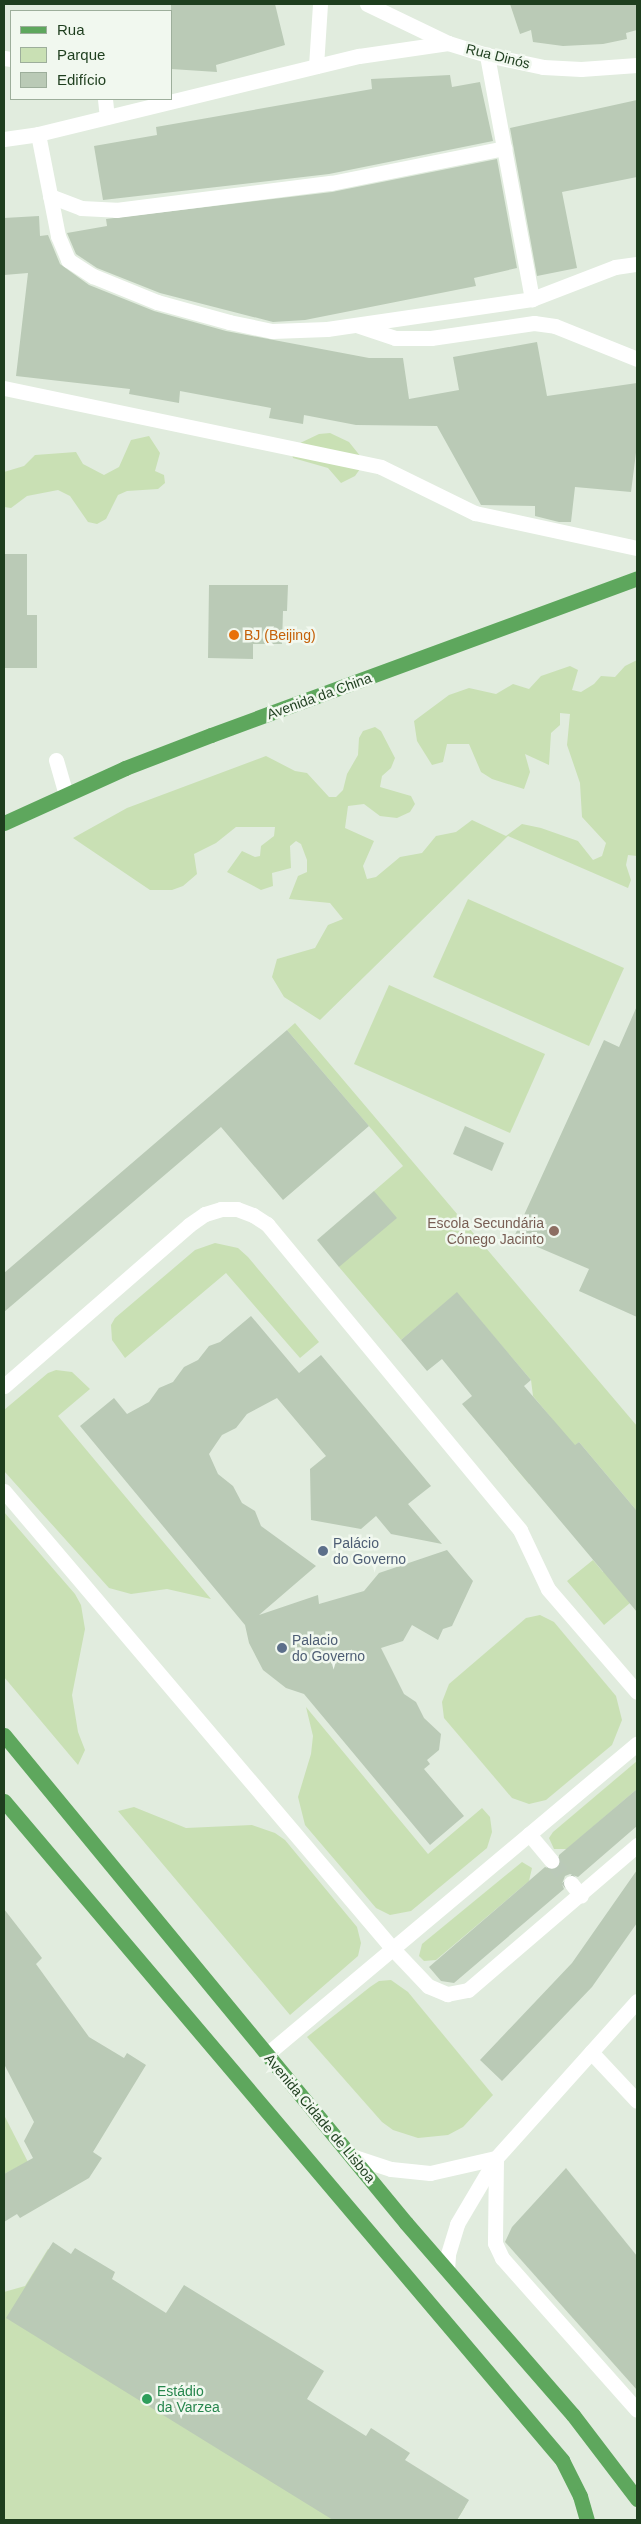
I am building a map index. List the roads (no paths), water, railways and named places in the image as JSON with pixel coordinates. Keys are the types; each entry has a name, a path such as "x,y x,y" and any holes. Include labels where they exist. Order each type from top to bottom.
{"main road":[{"name":"Avenida da China","path":"4,823 66,795 211,735 637,578"},
{"name":"Avenida Cidade de Lisboa","path":"4,1735 447,2270 573,2415 637,2499"},
{"path":"4,1801 562,2460 587,2520"}],"street":[{"path":"316,66 320,4"},
{"name":"Rua Dinós","path":"367,4 448,43 487,55 543,67 581,69 637,65"},
{"path":"4,139 38,134 316,66 377,53 448,43"},
{"path":"487,55 532,299"},
{"path":"105,100 107,117"},
{"path":"38,134 62,249 68,260 93,276 183,310 272,331 356,325 532,299 615,267 637,264"},
{"path":"50,196 82,208 116,210 332,183 504,148"},
{"path":"356,325 395,338 413,338 452,336 534,323 555,326 637,359"},
{"path":"4,388 381,467 474,513 637,548"},
{"path":"56,760 66,795"},
{"path":"4,1386 189,1224 205,1214 221,1209 237,1209 254,1214 267,1224 520,1530 548,1589 637,1692"},
{"path":"4,1491 392,1948 428,1986 455,1993 468,1990 581,1896 637,1845"},
{"path":"267,2054 637,1744"},
{"path":"529,1834 552,1862"},
{"path":"571,1883 581,1896"},
{"path":"447,2270 448,2254 457,2224 496,2158 637,2001"},
{"path":"591,2052 637,2101"},
{"path":"354,2157 391,2169 430,2173 496,2158"},
{"path":"496,2158 495,2243 502,2258 637,2410"}],"tunnel":[{"path":"552,1861 571,1883"}],"place":[{"name":"BJ (Beijing)","path":"234,635"},
{"name":"Escola Secundária Cónego Jacinto","path":"554,1231"},
{"name":"Palácio do Governo","path":"323,1551"},
{"name":"Palacio do Governo","path":"282,1648"},
{"name":"Estádio da Varzea","path":"147,2399"}]}
